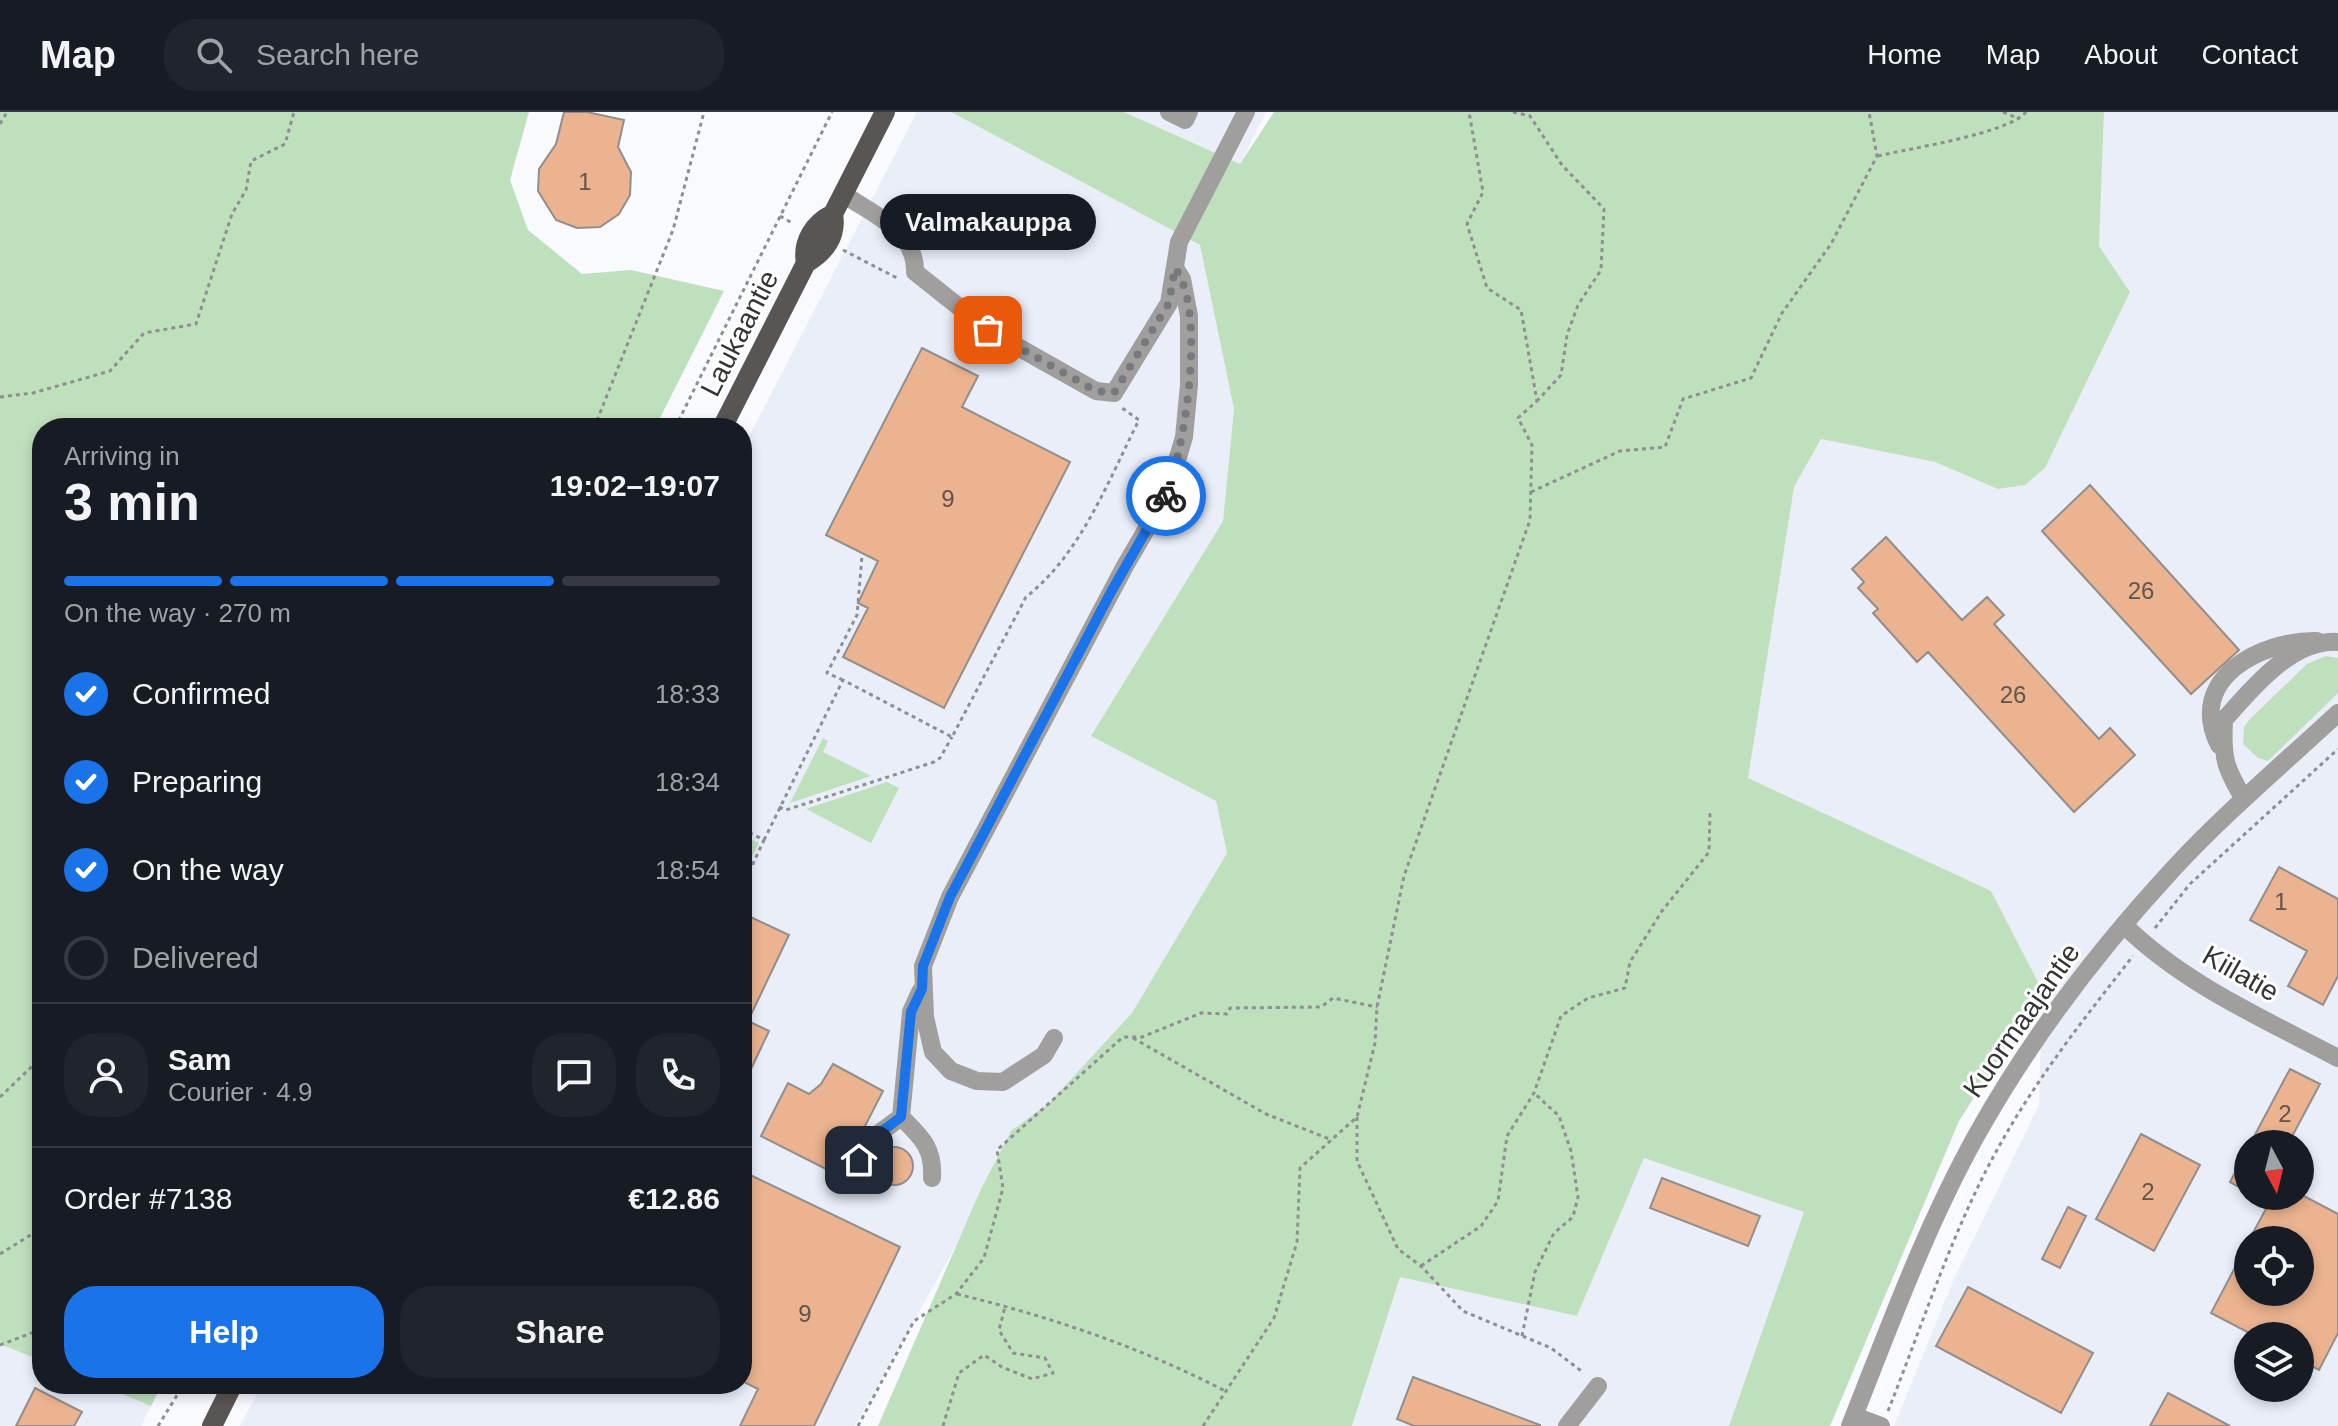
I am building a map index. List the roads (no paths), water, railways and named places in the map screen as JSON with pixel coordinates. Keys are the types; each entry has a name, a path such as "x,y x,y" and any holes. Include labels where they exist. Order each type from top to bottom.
{"main road":[{"path":"843,194 885,112"},
{"name":"Laukaantie","path":"727,418 806,263 804,249 820,238 819,220 833,214 843,194"},
{"path":"212,1426 228,1394"}],"street":[{"path":"1169,112 1185,120 1189,112"},
{"path":"843,194 904,235 915,255 915,272 988,330 1102,393 1114,393 1169,303 1179,242 1246,112"},
{"path":"1054,1038 1044,1055 1023,1072 1003,1082 977,1081 951,1071 933,1052 922,989 923,966 950,897 1125,566 1167,494 1184,437 1189,385 1189,316 1182,279 1175,268"},
{"path":"2222,752 2212,731 2210,710 2217,686 2257,650 2288,640 2338,642"},
{"path":"2244,799 2225,768 2222,752 2224,720 2277,667 2317,641"},
{"name":"Kuormaajantie","path":"1852,1421 1934,1221 1976,1136 2030,1049 2124,925 2175,866 2338,713"},
{"name":"Kiilatie","path":"2124,925 2143,944 2218,994 2338,1058"},
{"path":"855,1171 866,1143 901,1117 911,1012 922,989"},
{"path":"901,1117 924,1138 930,1153 932,1178"},
{"path":"1567,1426 1598,1386"},
{"path":"1852,1421 1884,1419"}],"place":[{"name":"Valmakauppa","path":"988,330"}]}
